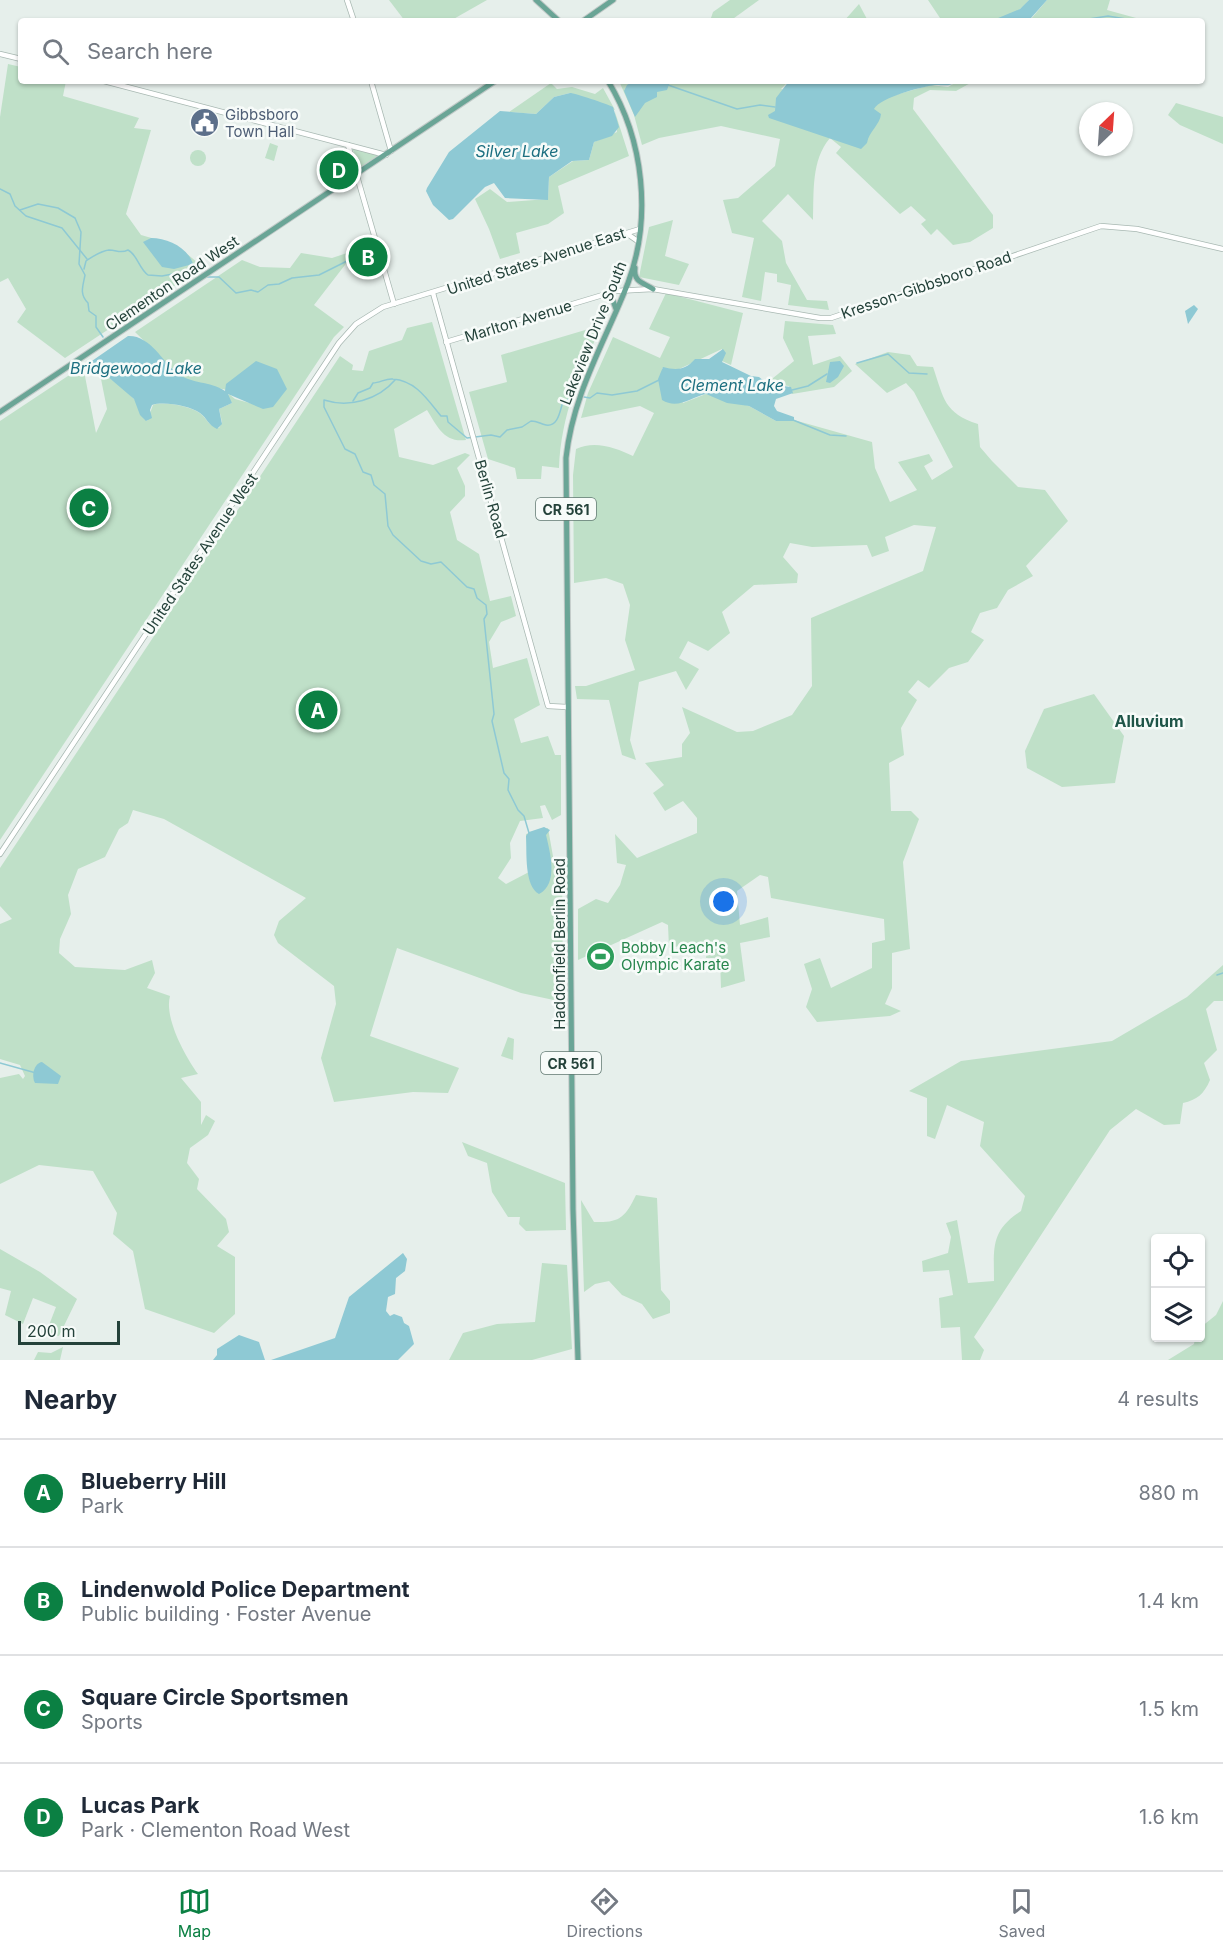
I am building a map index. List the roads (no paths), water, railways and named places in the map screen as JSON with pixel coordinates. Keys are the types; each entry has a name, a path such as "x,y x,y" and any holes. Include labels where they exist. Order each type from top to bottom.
{"main road":[{"path":"536,0 556,18"},
{"path":"587,18 613,0"},
{"name":"Clementon Road West","path":"0,412 491,84"},
{"name":"Lakeview Drive South","path":"567,707 566,471 569,438 583,383 616,310 636,258 640,229 641,186 636,152 625,114 610,84"},
{"path":"636,258 635,277 653,289"},
{"path":"605,294 612,298 616,310"},
{"name":"Haddonfield Berlin Road","path":"567,707 572,968 573,1209 578,1360"}],"street":[{"path":"348,0 353,18"},
{"path":"0,54 18,58"},
{"path":"116,84 348,145 388,153 372,84"},
{"path":"348,145 394,304"},
{"name":"Kresson-Gibbsboro Road","path":"624,291 653,289 831,318 1101,226 1137,230 1223,249"},
{"name":"United States Avenue East","path":"432,293 640,229"},
{"path":"626,232 639,242"},
{"name":"Marlton Avenue","path":"446,342 605,294 624,291"},
{"name":"United States Avenue West","path":"0,854 339,344 363,318 394,304 432,293"},
{"name":"Berlin Road","path":"432,293 548,706 567,707"}],"water":[{"path":"1029,0 1047,0 1031,18 998,18 1020,9"},
{"path":"669,84 667,90 657,92 657,97 645,103 635,117 624,91 627,85"},
{"path":"787,84 951,84 911,90 878,105 874,109 881,114 880,118 867,143 861,149 769,118 768,115 775,111 776,98"},
{"name":"Silver Lake","path":"570,93 613,107 619,127 612,136 594,142 589,160 572,161 549,177 548,200 505,198 494,183 485,187 453,219 449,220 433,205 426,191 449,152 500,111 536,114 554,97"},
{"path":"151,238 176,245 187,253 193,264 174,269 162,267 143,242"},
{"path":"1194,305 1198,309 1188,324 1185,311"},
{"name":"Bridgewood Lake","path":"128,336 136,337 149,344 171,368 188,379 225,391 226,384 256,361 277,369 287,389 273,407 263,409 228,394 232,403 219,409 222,424 217,429 196,410 170,404 152,405 150,410 152,418 146,421 140,415 134,399 107,376 90,371 89,363"},
{"name":"Clement Lake","path":"723,349 726,353 722,362 751,376 759,377 768,384 791,387 793,393 776,399 774,406 777,411 794,417 794,421 776,421 749,406 727,403 706,394 674,404 662,400 658,379 663,367 684,368 695,359 709,359"},
{"path":"840,361 844,366 838,377 830,383 826,382 830,362"},
{"path":"544,827 550,830 546,835 552,867 549,883 539,894 534,890 529,876 526,836 529,832"},
{"path":"42,1062 61,1076 58,1084 35,1083 34,1070"},
{"path":"403,1253 407,1259 405,1271 396,1278 395,1294 388,1297 386,1311 390,1316 394,1314 402,1317 404,1323 409,1326 414,1344 398,1360 271,1360 335,1338 349,1297"},
{"path":"239,1335 259,1342 265,1360 213,1360 217,1355 217,1349"}],"waterway":[{"path":"1095,18 1108,16 1120,18"},
{"path":"668,85 737,109 760,105 775,107"},
{"path":"0,189 10,194 15,206 26,216 62,228 87,259"},
{"path":"20,210 38,204 58,208 75,218 81,232 79,264 85,275 83,293 89,311 96,316 96,327 103,337"},
{"path":"207,277 219,277 236,293 251,290 258,292 268,285 279,284 292,278 319,275 351,259 372,240"},
{"path":"84,269 86,261 109,250 121,252 128,250 148,275 162,276 200,269"},
{"path":"193,264 203,270"},
{"path":"857,363 888,354 909,373 927,374"},
{"path":"792,390 808,386 827,374"},
{"path":"353,401 358,393 370,388 373,383 390,379 401,380 415,387 441,416 447,416 448,422 467,438 491,435 500,437 507,430 522,427 531,421 550,425 560,413 563,402 571,398"},
{"path":"395,380 372,397 343,403 324,400 324,407 345,449 355,454 363,472 371,475 374,485 385,494 388,526 393,535 421,561 431,564 441,562 467,587 474,589 477,598 486,605 487,614 484,619 494,714 492,721 504,773 509,779 508,790 518,810 524,816 529,833"},
{"path":"584,397 590,398 597,393 612,395 637,391 659,380"},
{"path":"793,420 830,435 846,436"},
{"path":"1217,975 1223,973"},
{"path":"0,1063 36,1073"}],"place":[{"name":"Gibbsboro Town Hall","path":"204,123"},
{"name":"Lucas Park","path":"339,170"},
{"name":"Lindenwold Police Department","path":"368,257"},
{"name":"Square Circle Sportsmen","path":"89,508"},
{"name":"Blueberry Hill","path":"318,710"},
{"name":"Bobby Leach's Olympic Karate","path":"600,956"}],"district":[{"name":"Alluvium","path":"1149,721"}]}
